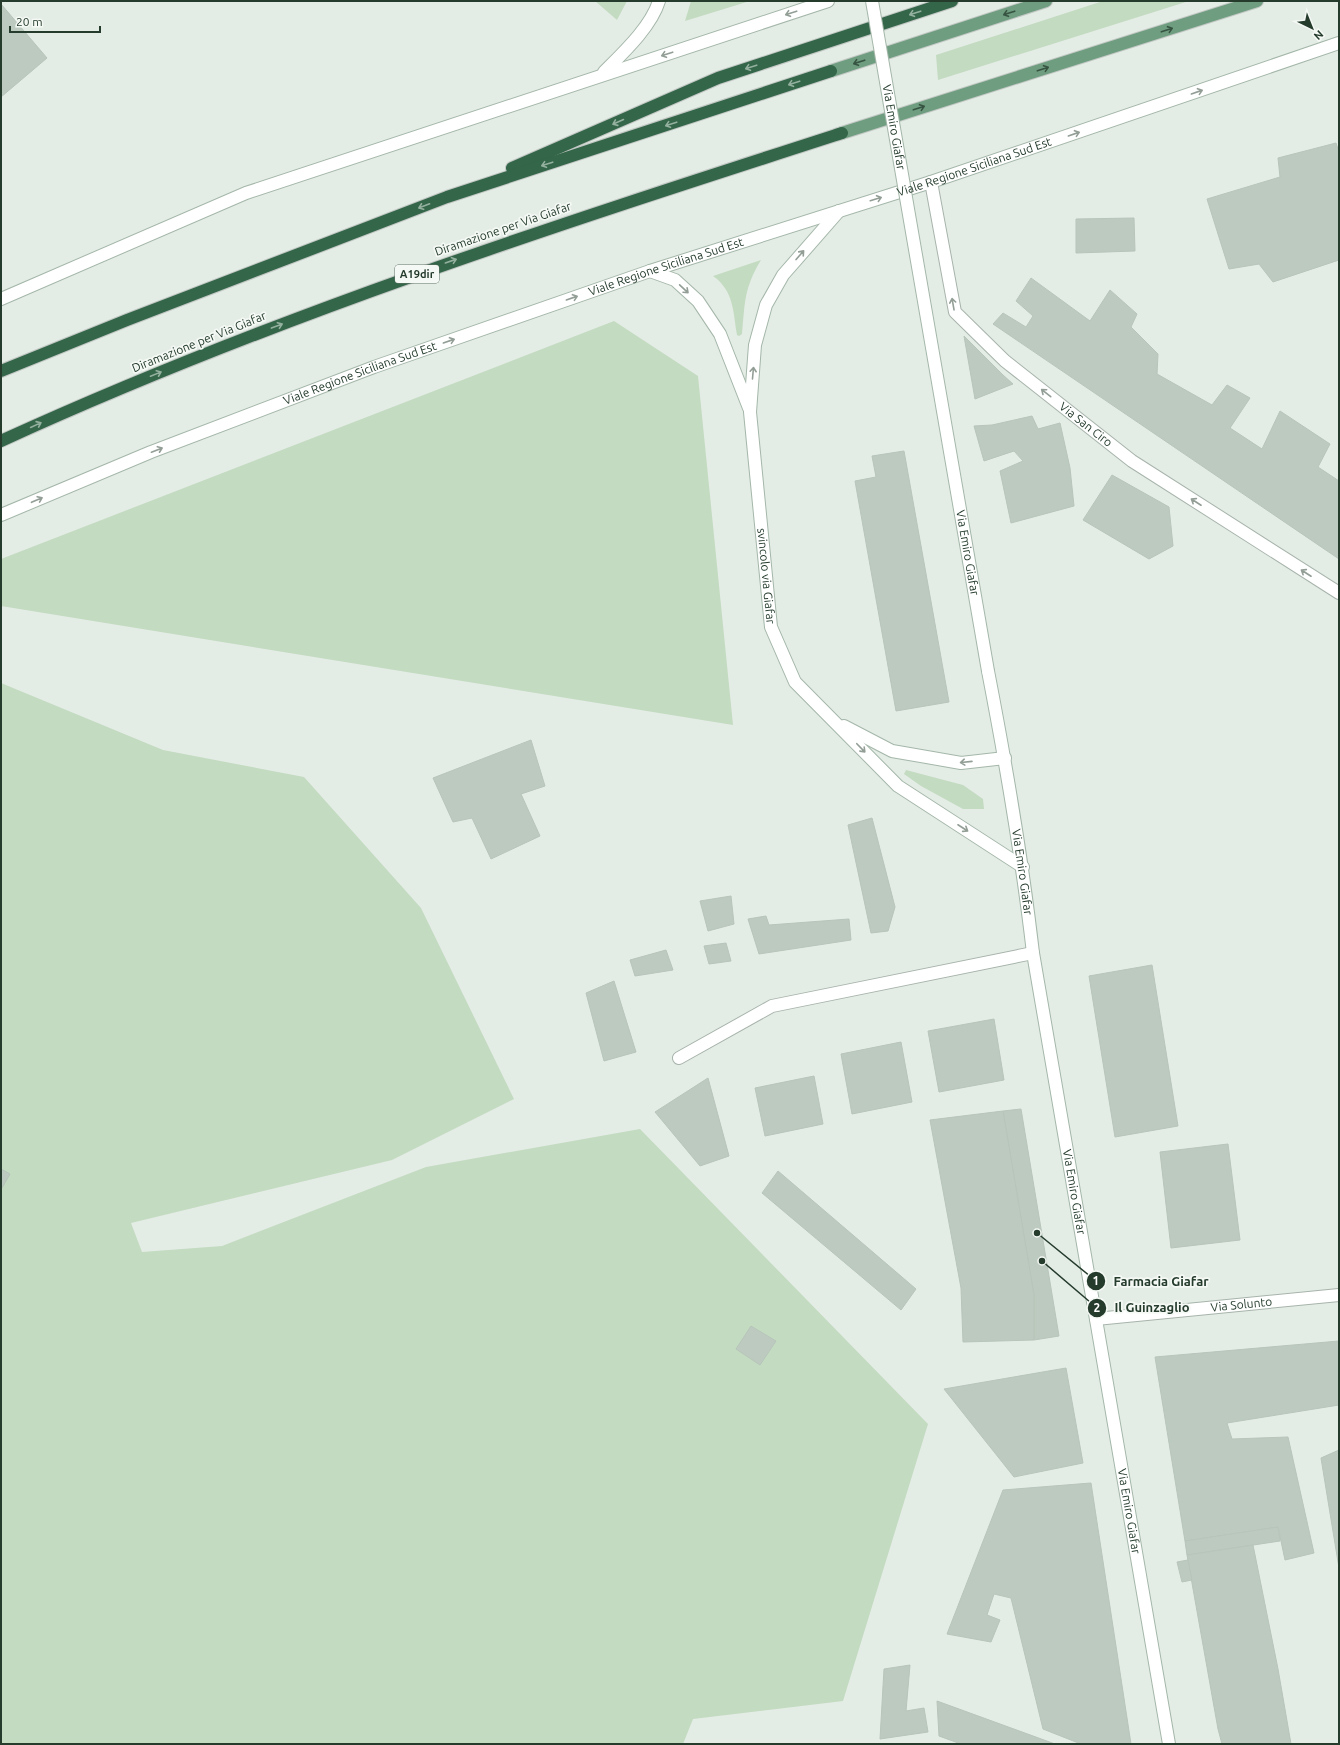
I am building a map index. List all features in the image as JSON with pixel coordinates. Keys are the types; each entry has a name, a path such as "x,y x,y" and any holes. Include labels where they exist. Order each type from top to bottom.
{"highway":[{"path":"1,371 134,317 447,197 718,78 952,1"},
{"path":"447,197 831,71"},
{"name":"Diramazione per Via Giafar","path":"1,441 68,410 241,339 419,273 581,217 842,133"}],"main road":[{"path":"831,71 1046,1"},
{"path":"842,133 1257,1"}],"street":[{"path":"602,74 628,48 656,11 659,1"},
{"path":"1,299 246,193 602,74 828,1"},
{"name":"Via Emiro Giafar","path":"872,1 988,671 1005,758 1023,867 1033,953 1169,1744"},
{"name":"Viale Regione Siciliana Sud Est","path":"1,515 151,452 366,370 650,271 931,182 1339,43"},
{"name":"Via San Ciro","path":"931,182 955,312 1005,361 1132,461 1339,593"},
{"name":"svincolo via Giafar","path":"839,211 784,275 766,305 755,345 750,412 771,627 795,682 898,786 1023,867"},
{"name":"svincolo via Giafar","path":"650,271 675,280 698,301 720,334 750,412"},
{"name":"svincolo via Giafar","path":"834,721 892,751 960,763 1005,758"},
{"path":"679,1058 772,1006 1033,953"},
{"name":"Via Solunto","path":"1096,1319 1339,1295"}],"green space":[{"path":"595,1 627,1 617,20"},
{"path":"691,1 750,1 685,21"},
{"path":"1103,1 1189,1 938,80 936,55"},
{"path":"761,260 748,287 742,334 739,336 737,335 729,295 720,282 713,276"},
{"path":"614,321 698,376 733,725 1,606 1,559"},
{"path":"1,683 163,750 304,777 421,908 514,1099 392,1160 131,1223 142,1252 222,1246 426,1167 640,1129 928,1424 843,1701 693,1719 683,1744 1,1744"},
{"path":"906,770 963,785 983,799 984,809 963,809 921,786 904,774"}],"building":[{"path":"1,4 47,58 1,97"},
{"path":"1336,143 1339,152 1339,260 1273,282 1259,264 1229,269 1207,199 1280,177 1278,158"},
{"path":"1134,218 1135,251 1076,253 1076,219"},
{"path":"1031,278 1090,321 1110,290 1137,314 1131,327 1158,354 1157,374 1212,405 1227,385 1250,398 1230,428 1262,449 1280,411 1330,444 1318,467 1339,481 1339,559 993,324 1003,313 1026,327 1033,316 1016,301"},
{"path":"964,336 1003,375 1013,384 975,399"},
{"path":"1032,416 1038,429 1060,423 1070,468 1074,506 1011,523 1000,471 1023,461 1014,451 984,461 974,426 992,425"},
{"path":"904,451 949,702 896,711 855,481 876,477 872,456"},
{"path":"1112,475 1169,507 1173,546 1149,559 1083,520"},
{"path":"531,740 545,786 521,794 540,836 491,859 472,818 453,822 433,778"},
{"path":"872,818 895,907 888,931 871,933 848,825"},
{"path":"731,896 734,924 708,931 700,901"},
{"path":"766,916 769,925 849,919 851,940 759,954 748,919"},
{"path":"726,943 731,961 709,964 704,946"},
{"path":"666,950 673,970 635,976 630,960"},
{"path":"1152,965 1178,1126 1115,1137 1089,976"},
{"path":"614,981 636,1052 604,1061 586,993"},
{"path":"994,1019 1004,1080 939,1092 928,1031"},
{"path":"901,1042 912,1102 852,1114 841,1054"},
{"path":"814,1076 823,1124 765,1136 755,1088"},
{"path":"708,1078 729,1156 700,1166 655,1112"},
{"path":"1021,1109 1059,1336 1034,1340 1034,1295 1003,1111"},
{"path":"1003,1111 1034,1295 1034,1340 963,1342 961,1288 930,1120"},
{"path":"1228,1144 1240,1240 1171,1248 1160,1152"},
{"path":"1,1169 10,1174 2,1188 1,1187"},
{"path":"778,1171 916,1289 901,1310 762,1193"},
{"path":"751,1326 776,1341 760,1365 736,1349"},
{"path":"1339,1341 1339,1405 1227,1423 1232,1439 1288,1437 1314,1553 1285,1560 1278,1527 1185,1541 1155,1357"},
{"path":"1066,1368 1083,1463 1014,1477 944,1389"},
{"path":"1339,1450 1339,1568 1321,1458"},
{"path":"1091,1483 1131,1744 1081,1744 1043,1729 1011,1598 994,1594 987,1615 1000,1620 991,1642 947,1634 1003,1490"},
{"path":"1278,1527 1280,1541 1187,1555 1185,1541"},
{"path":"1253,1545 1278,1669 1291,1744 1222,1744 1218,1729 1187,1555"},
{"path":"1188,1560 1192,1580 1182,1582 1177,1562"},
{"path":"910,1665 906,1711 924,1708 928,1732 880,1739 884,1669"},
{"path":"937,1701 1055,1744 961,1744 939,1736"}],"place":[{"name":"Farmacia Giafar","path":"1037,1233"},
{"name":"Il Guinzaglio","path":"1042,1261"}]}
